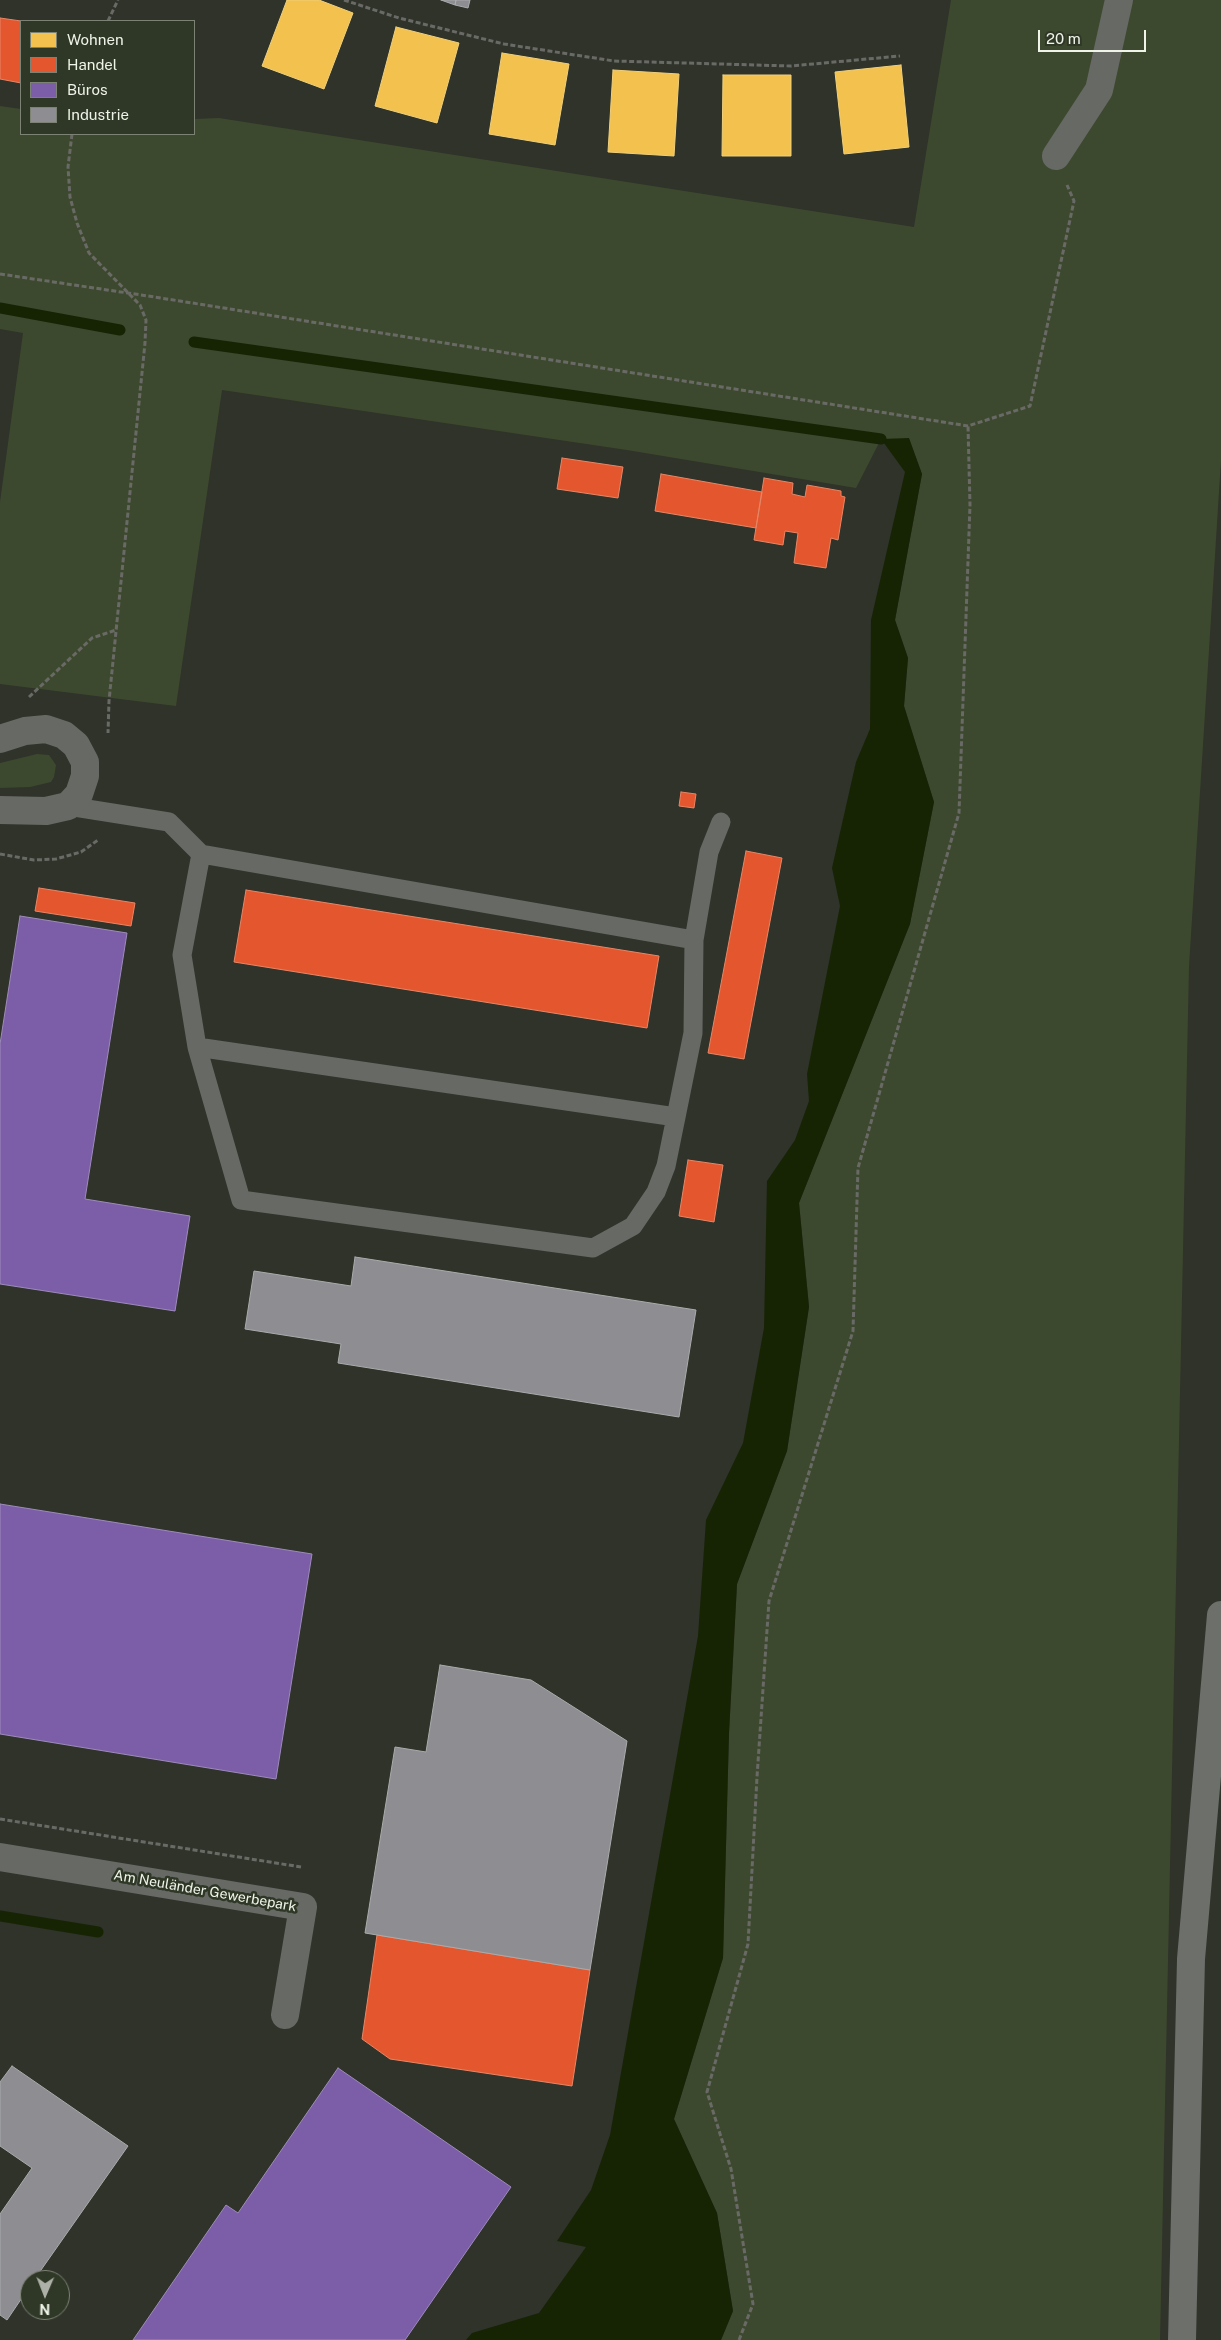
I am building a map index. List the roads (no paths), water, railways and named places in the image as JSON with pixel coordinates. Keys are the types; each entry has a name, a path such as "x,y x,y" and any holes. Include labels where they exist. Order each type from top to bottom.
{"highway":[{"path":"1182,2340 1191,1959 1221,1614"}],"street":[{"path":"1056,156 1099,90 1118,0"},
{"path":"0,739 25,731 46,729 64,735 76,745 85,762 85,776 79,794 68,806 46,811 0,810"},
{"name":"Am Neuländer Gewerbepark","path":"0,1857 303,1907 286,2015"}],"lane":[{"path":"68,806 168,822 201,854 694,940"},
{"path":"201,854 182,955 197,1047 241,1200 593,1248 634,1226 656,1192 666,1166 693,1033 694,940 709,852 721,822"},
{"path":"197,1047 676,1117"}],"waterway":[{"path":"0,308 120,330"},
{"path":"194,342 881,439"},
{"path":"0,1916 98,1932"}]}
